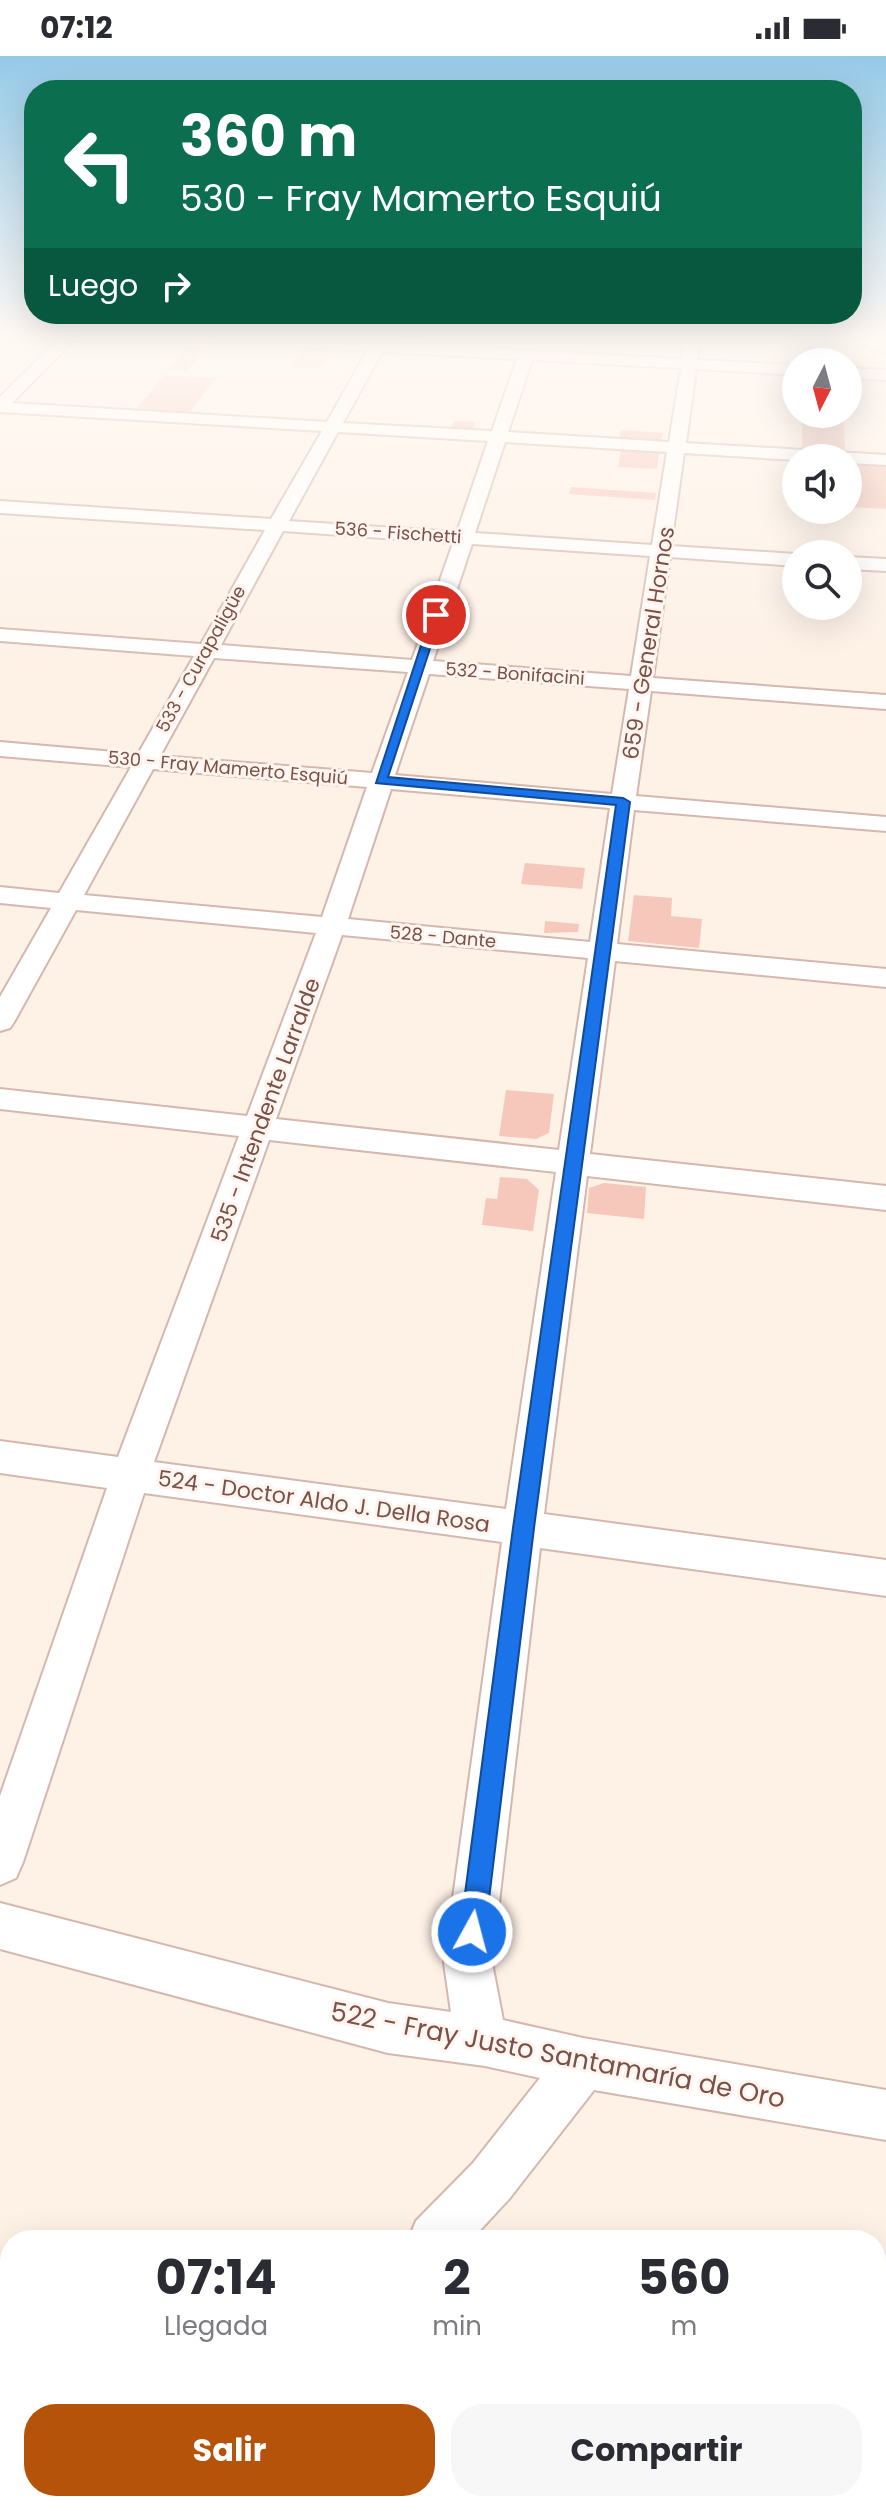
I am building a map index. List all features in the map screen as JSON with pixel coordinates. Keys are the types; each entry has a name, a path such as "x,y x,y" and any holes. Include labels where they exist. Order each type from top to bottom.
{"street":[{"name":"533 - Curapaligüe","path":"0,1022 318,453"},
{"name":"535 - Intendente Larralde","path":"0,1862 131,1474 332,926 492,453"},
{"path":"661,453 676,456 886,460"},
{"name":"659 - General Hornos","path":"485,2041 472,2000 468,1963 523,1528 623,802 676,453"},
{"name":"536 - Fischetti","path":"0,507 782,559"},
{"path":"862,564 886,565"},
{"name":"532 - Bonifacini","path":"0,635 886,702"},
{"name":"530 - Fray Mamerto Esquiú","path":"0,749 886,824"},
{"name":"528 - Dante","path":"0,895 886,978"},
{"path":"0,1099 886,1198"},
{"name":"524 - Doctor Aldo J. Della Rosa","path":"0,1457 886,1578"},
{"name":"522 - Fray Justo Santamaría de Oro","path":"0,1926 388,2028 485,2041 583,2063 886,2115"},
{"path":"444,2230 491,2181 583,2063"}],"building":[{"path":"621,453 659,453 657,469 618,467"},
{"path":"862,465 886,466 886,509 862,508"},
{"path":"571,487 656,493 655,500 569,494"},
{"path":"525,863 585,868 582,889 521,884"},
{"path":"634,895 672,898 671,916 702,919 699,948 628,941"},
{"path":"545,921 579,924 578,932 544,933"},
{"path":"506,1090 554,1094 549,1133 536,1139 499,1136"},
{"path":"500,1177 527,1179 539,1190 533,1231 482,1225 486,1198 497,1199"},
{"path":"604,1183 646,1187 644,1219 587,1213 589,1188"}],"route":[{"path":"436,615 380,780 623,802 523,1528 472,1932"}]}
